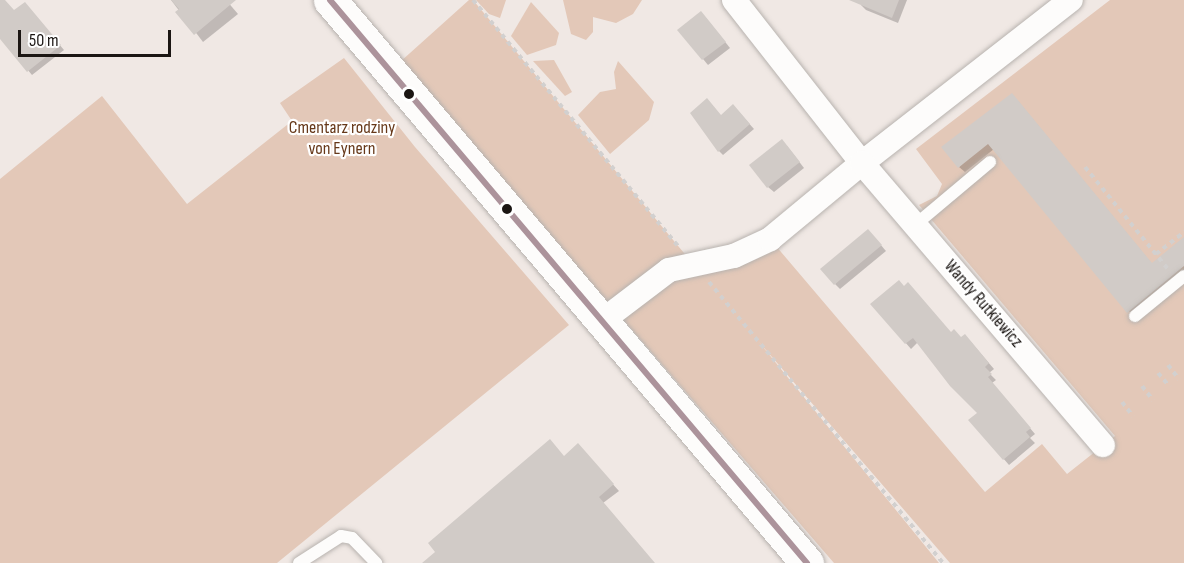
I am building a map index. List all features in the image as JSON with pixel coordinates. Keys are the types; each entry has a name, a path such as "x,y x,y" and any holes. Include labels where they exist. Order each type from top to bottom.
{"street":[{"path":"330,0 807,563"},
{"name":"Wandy Rutkiewicz","path":"734,0 862,163 1103,445"},
{"path":"602,321 656,278 678,267 734,256 770,239 862,163 1071,0"}],"lane":[{"path":"915,225 990,162"},
{"path":"1135,316 1181,279"},
{"path":"299,563 341,536 352,538 376,563"}],"path":[{"path":"1085,167 1156,254 1181,279"},
{"path":"1156,254 1184,232"},
{"path":"1168,365 1179,379"},
{"path":"1158,373 1170,387"},
{"path":"1142,386 1153,400"},
{"path":"1122,402 1133,416"}],"green space":[{"path":"469,0 473,0 694,265 770,239 985,492 1042,444 1067,474 1115,436 919,205 937,196 942,184 916,149 1110,0 1184,0 1184,563 950,563 759,342 939,563 834,563 400,62"},
{"path":"476,0 506,0 500,18 489,14"},
{"path":"563,0 642,0 633,14 616,23 593,17 593,32 586,40 571,34"},
{"path":"531,2 559,33 556,45 527,55 511,36"},
{"name":"Cmentarz rodziny von Eynern","path":"344,58 415,147 569,325 277,563 0,563 0,179 102,96 187,204 292,121 280,103"},
{"path":"554,60 572,92 565,96 533,61"},
{"path":"618,61 654,102 649,120 610,154 578,115 600,92 616,89 614,72"}],"building":[{"path":"0,0 5,0 14,10 25,2 61,45 27,72 0,39"},
{"path":"171,0 236,0 194,35 175,12 179,9"},
{"path":"849,0 899,0 892,18"},
{"path":"701,11 726,42 702,60 677,30"},
{"path":"1012,93 1152,263 1184,237 1184,266 1127,313 988,144 958,168 941,147"},
{"path":"707,98 721,115 733,104 750,124 718,152 690,113"},
{"path":"782,139 800,162 767,188 749,165"},
{"path":"868,229 882,245 834,285 820,269"},
{"path":"899,280 904,286 908,282 951,332 954,329 961,337 965,334 989,363 985,367 992,374 988,377 1031,428 1026,432 1030,437 1003,460 968,420 977,413 950,386 913,338 905,344 870,304"},
{"path":"550,439 564,456 578,443 614,484 599,497 655,563 422,563 435,552 428,543"}],"transit line":[{"path":"330,0 807,563"}]}
